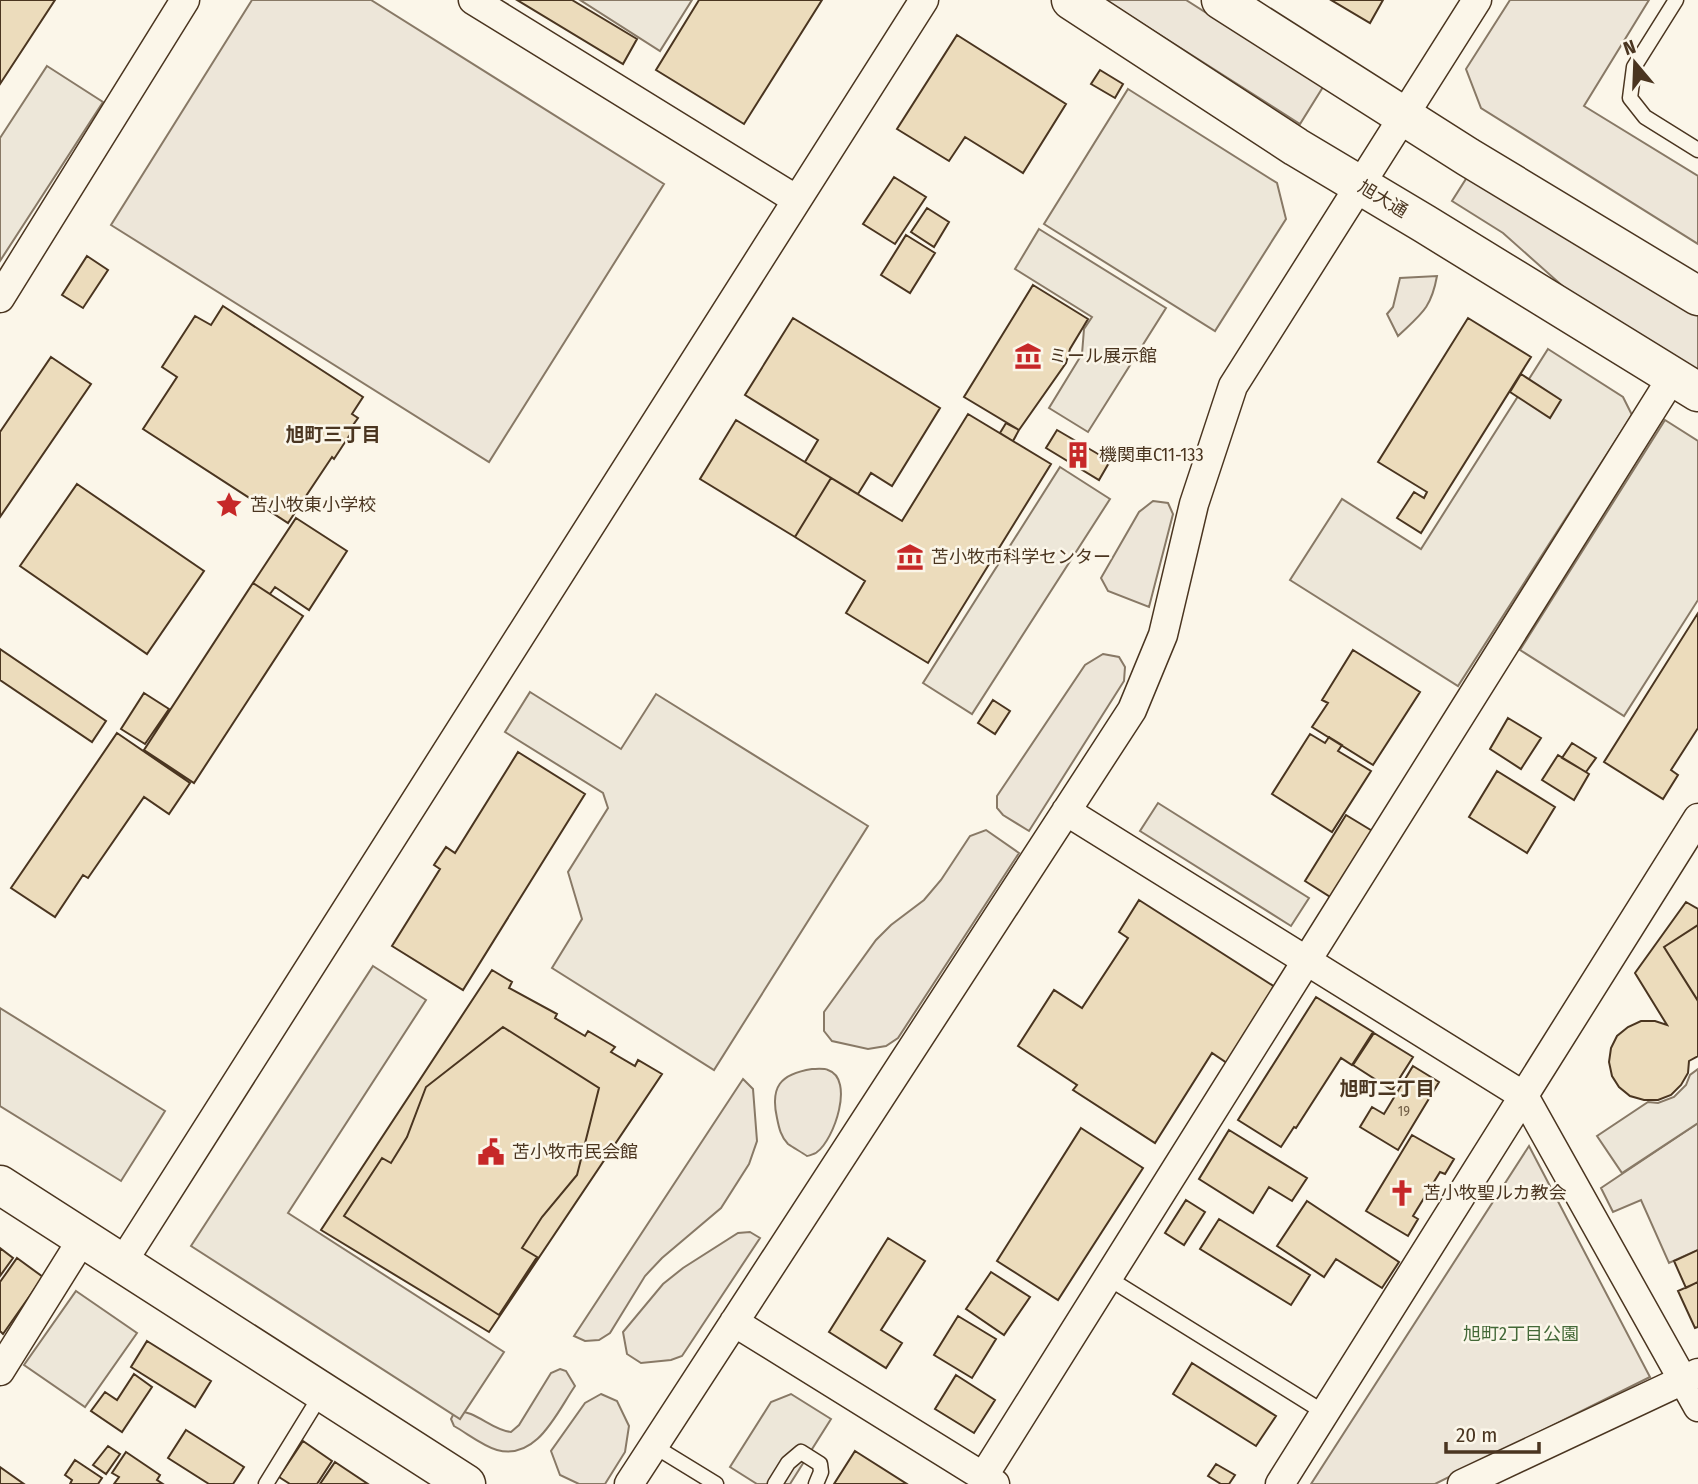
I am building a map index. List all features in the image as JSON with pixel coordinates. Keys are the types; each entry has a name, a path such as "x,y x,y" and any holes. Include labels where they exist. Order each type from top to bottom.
{"street":[{"path":"0,298 186,0"},
{"path":"473,0 797,200"},
{"path":"122,1263 924,0"},
{"name":"旭大通","path":"1071,0 1296,147 1686,384"},
{"path":"1221,0 1698,296"},
{"path":"629,1484 1132,710 1163,635 1194,504 1233,386 1477,0"},
{"path":"734,1322 989,1480 1108,1278 1307,960 1686,384"},
{"path":"1066,811 1524,1096 1691,1377 1698,1407"},
{"path":"1280,1484 1524,1096 1694,839"},
{"path":"0,1185 466,1484"},
{"path":"0,1371 83,1238"},
{"path":"1462,1484 1691,1377"}],"lane":[{"path":"1676,0 1634,67 1630,98 1645,117 1698,150"},
{"path":"1108,1278 1325,1413"},
{"path":"266,1484 323,1392"},
{"path":"654,1446 716,1484"},
{"path":"775,1484 788,1463 801,1452 820,1464 821,1472 816,1484"}],"green space":[{"path":"252,0 371,0 664,184 489,462 111,225"},
{"path":"1105,0 1186,0 1323,87 1300,124"},
{"path":"1510,0 1649,0 1584,106 1698,176 1698,244 1481,108 1466,69"},
{"path":"1471,171 1698,314 1698,375 1576,298 1503,233 1452,201"},
{"path":"1437,276 1428,304 1398,336 1387,314 1393,307 1400,278"},
{"path":"1153,501 1168,503 1173,514 1149,607 1108,591 1101,578 1139,512"},
{"path":"1103,654 1119,657 1125,667 1124,681 1029,831 1003,815 997,808 997,796 1085,665"},
{"path":"986,830 1019,853 898,1038 886,1046 868,1049 832,1041 824,1031 824,1012 876,940 924,900 941,880 970,836"},
{"path":"826,1069 836,1076 841,1097 830,1135 817,1152 807,1156 788,1144 784,1138 778,1122 775,1098 785,1079 792,1074"},
{"path":"743,1079 753,1089 757,1141 749,1164 721,1208 645,1276 610,1333 599,1340 585,1341 574,1336"},
{"path":"1698,1123 1698,1250 1669,1263 1641,1200 1613,1212 1601,1188"},
{"name":"旭町2丁目公園","path":"1529,1146 1650,1377 1435,1484 1311,1484"},
{"path":"750,1232 760,1238 682,1356 641,1363 627,1354 623,1332 663,1284 738,1233"},
{"path":"560,1369 566,1371 575,1386 544,1432 524,1448 497,1450 454,1426 451,1419 455,1411 470,1414 511,1432 519,1425 551,1373"},
{"path":"601,1394 617,1401 629,1426 625,1452 605,1484 579,1484 560,1475 551,1451 585,1403"}],"shaded area":[{"path":"580,0 692,0 660,51"},
{"path":"47,66 103,102 0,261 0,138"},
{"path":"1128,89 1277,183 1286,219 1215,331 1044,224"},
{"path":"1039,229 1166,308 1088,432 1049,408 1082,354 1084,329 1092,317 1015,269"},
{"path":"1548,349 1623,397 1632,415 1458,686 1290,580 1342,499 1421,549"},
{"path":"1665,420 1698,441 1698,600 1624,716 1520,650"},
{"path":"1060,467 1110,499 972,714 923,683"},
{"path":"530,692 621,749 656,694 868,826 714,1070 552,968 582,919 568,872 608,808 603,793 505,732"},
{"path":"1158,803 1309,898 1291,926 1140,831"},
{"path":"373,966 426,1000 288,1213 504,1352 460,1419 191,1246"},
{"path":"0,1008 165,1111 121,1181 0,1106"},
{"path":"1698,1069 1698,1123 1622,1173 1597,1136 1648,1102 1658,1103 1674,1097 1686,1085 1690,1075"},
{"path":"76,1291 137,1333 85,1407 24,1365"},
{"path":"791,1394 831,1419 790,1484 757,1484 730,1467 771,1402"}],"building":[{"path":"0,0 55,0 0,84"},
{"path":"517,0 572,0 637,39 623,64"},
{"path":"699,0 822,0 744,124 656,70"},
{"path":"1331,0 1383,0 1370,23"},
{"path":"957,35 1066,104 1023,173 965,137 949,161 897,129"},
{"path":"1100,70 1123,84 1115,98 1091,84"},
{"path":"894,177 926,197 895,244 863,224"},
{"path":"927,208 949,222 934,247 911,232"},
{"path":"906,235 935,253 910,293 881,275"},
{"path":"87,256 108,270 83,308 62,295"},
{"name":"ミール展示館","path":"1033,285 1088,319 1070,349 1066,363 1019,430 964,397"},
{"path":"223,306 363,397 352,414 358,418 351,428 353,430 288,523 143,429 177,377 162,367 195,316 211,325"},
{"path":"793,318 940,408 892,486 871,473 858,494 805,462 818,440 745,395"},
{"path":"1468,318 1531,357 1421,533 1397,518 1414,492 1424,498 1427,492 1378,462"},
{"path":"51,357 91,384 0,517 0,432"},
{"path":"1521,374 1561,400 1550,418 1510,392"},
{"name":"苫小牧市科学センター","path":"968,414 1051,464 928,663 846,613 865,581 795,537 831,478 902,521"},
{"path":"736,420 831,478 795,537 700,479"},
{"path":"1006,423 1019,430 1013,441 1000,433"},
{"name":"機関車C11-133","path":"1057,430 1110,461 1099,480 1046,448"},
{"path":"77,484 204,571 147,654 20,566"},
{"path":"296,518 347,551 309,610 275,587 270,594 253,583"},
{"path":"253,583 303,616 194,783 144,750"},
{"path":"1698,613 1698,728 1671,770 1678,775 1663,799 1604,762"},
{"path":"0,649 106,721 92,742 0,680"},
{"path":"1353,650 1420,692 1373,765 1312,727 1328,703 1322,700"},
{"path":"144,693 169,709 145,744 121,729"},
{"path":"993,700 1010,711 995,734 978,723"},
{"path":"1508,718 1541,738 1521,769 1490,749"},
{"path":"117,733 190,783 169,814 144,797 88,878 83,875 55,917 11,888"},
{"path":"1310,734 1325,743 1329,737 1342,745 1338,751 1371,771 1332,832 1272,794"},
{"path":"1572,743 1596,758 1586,772 1562,758"},
{"path":"518,752 585,794 463,990 392,946 440,869 434,865 446,847 455,853"},
{"path":"1558,755 1589,774 1574,800 1542,780"},
{"path":"1497,771 1555,807 1527,853 1469,817"},
{"path":"1346,815 1374,832 1332,898 1305,881"},
{"path":"1139,900 1275,987 1227,1063 1212,1053 1155,1143 1073,1090 1077,1085 1018,1046 1054,990 1082,1008 1128,938 1119,932"},
{"path":"1686,902 1698,909 1698,925 1664,947 1698,1001 1698,1056 1689,1061 1688,1073 1671,1095 1658,1100 1644,1100 1630,1096 1619,1087 1612,1076 1609,1062 1611,1048 1617,1036 1641,1021 1655,1021 1667,1025 1635,973"},
{"path":"1698,925 1698,1001 1664,947"},
{"name":"苫小牧市民会館","path":"492,970 512,982 509,988 557,1014 555,1018 585,1036 588,1031 615,1047 611,1052 635,1066 638,1060 662,1074 489,1332 321,1230"},
{"path":"1316,997 1373,1032 1352,1065 1341,1058 1281,1147 1238,1120"},
{"name":"苫小牧市民会館","path":"503,1027 599,1088 577,1175 542,1217 522,1248 537,1257 499,1315 344,1216 382,1158 391,1163 407,1137 426,1087"},
{"path":"1374,1033 1413,1057 1392,1090 1353,1065"},
{"path":"1413,1066 1439,1082 1398,1150 1360,1127 1372,1107 1384,1114"},
{"path":"1081,1128 1143,1168 1058,1300 997,1261"},
{"path":"1229,1130 1307,1178 1292,1201 1269,1187 1253,1213 1199,1179"},
{"name":"苫小牧聖ルカ教会","path":"1412,1135 1454,1159 1445,1174 1440,1172 1413,1216 1418,1219 1408,1236 1366,1211"},
{"path":"1186,1200 1205,1212 1184,1245 1165,1233"},
{"path":"1307,1201 1399,1262 1382,1288 1336,1259 1324,1277 1277,1246"},
{"path":"1219,1219 1310,1275 1291,1305 1200,1249"},
{"path":"888,1238 925,1261 881,1330 902,1343 886,1368 829,1332"},
{"path":"0,1248 13,1258 0,1276"},
{"path":"1698,1250 1698,1282 1686,1288 1674,1261"},
{"path":"17,1258 43,1277 3,1334 0,1331 0,1282"},
{"path":"991,1272 1030,1297 1004,1335 966,1309"},
{"path":"1698,1282 1698,1327 1695,1328 1678,1291"},
{"path":"958,1316 996,1339 972,1378 934,1355"},
{"path":"147,1341 211,1381 195,1407 131,1367"},
{"path":"1192,1363 1276,1416 1256,1446 1173,1394"},
{"path":"134,1374 152,1387 122,1432 91,1411 105,1392 117,1400"},
{"path":"956,1375 995,1400 974,1433 935,1409"},
{"path":"186,1430 244,1467 233,1484 209,1484 168,1458"},
{"path":"303,1441 332,1461 317,1484 290,1484 279,1477"},
{"path":"108,1446 120,1454 106,1474 93,1465"},
{"path":"855,1451 907,1484 834,1484"},
{"path":"126,1452 160,1475 157,1480 163,1484 114,1484 119,1477 112,1473"},
{"path":"75,1460 102,1478 98,1484 70,1484 72,1480 65,1475"},
{"path":"335,1462 368,1484 320,1484"},
{"path":"1216,1464 1235,1475 1229,1484 1221,1484 1208,1476"},
{"path":"0,1467 24,1484 0,1484"}],"place":[{"name":"ミール展示館","path":"1028,356"},
{"name":"機関車C11-133","path":"1078,455"},
{"name":"苫小牧東小学校","path":"229,505"},
{"name":"苫小牧市科学センター","path":"910,557"},
{"name":"苫小牧市民会館","path":"491,1152"},
{"name":"苫小牧聖ルカ教会","path":"1402,1193"}],"district":[{"name":"旭町三丁目","path":"333,434"},
{"name":"旭町二丁目","path":"1387,1088"}]}
